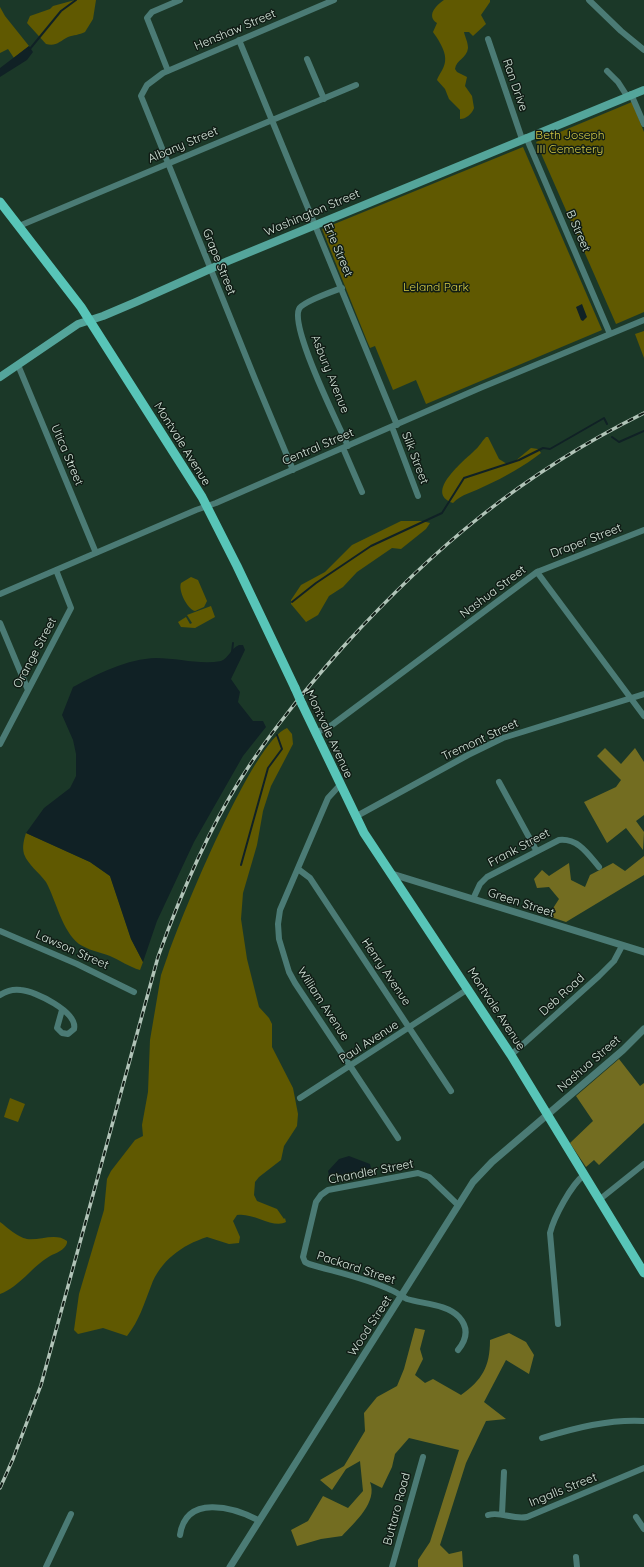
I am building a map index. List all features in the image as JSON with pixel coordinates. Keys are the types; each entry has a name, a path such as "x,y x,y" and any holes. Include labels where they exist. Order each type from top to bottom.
{"main road":[{"name":"Washington Street","path":"0,377 76,325 103,316 316,224 644,90"},
{"name":"Montvale Avenue","path":"0,202 57,275 175,454 206,507 237,566 355,817 366,837 511,1055 643,1270"}],"street":[{"path":"168,71 147,18 152,12 180,0"},
{"name":"Henshaw Street","path":"168,71 334,0"},
{"path":"589,0 644,50"},
{"name":"Ran Drive","path":"488,38 524,138"},
{"name":"Erie Street","path":"239,40 342,288 395,426"},
{"path":"307,59 324,99"},
{"name":"Grape Street","path":"168,71 150,82 141,96 293,470"},
{"path":"607,71 629,95 644,124"},
{"name":"Albany Street","path":"19,226 356,85"},
{"name":"B Street","path":"524,138 610,334"},
{"name":"Asbury Avenue","path":"342,288 302,305 298,313 303,338 314,370 346,447 362,492"},
{"name":"Central Street","path":"0,594 644,320"},
{"name":"Utica Street","path":"18,365 96,553"},
{"name":"Silk Street","path":"395,426 418,496"},
{"name":"Draper Street","path":"537,572 644,530"},
{"name":"Orange Street","path":"0,744 71,608 56,570"},
{"name":"Nashua Street","path":"316,733 332,725 537,572 644,716"},
{"path":"0,623 28,690"},
{"name":"Tremont Street","path":"355,817 498,740 531,728 644,694"},
{"path":"500,782 536,850"},
{"name":"William Avenue","path":"340,785 328,798 280,912 278,924 279,939 292,978 398,1138"},
{"name":"Frank Street","path":"474,899 484,880 536,850 557,840 569,840 585,850 599,867"},
{"name":"Henry Avenue","path":"298,869 310,878 451,1091"},
{"name":"Green Street","path":"392,874 644,952"},
{"name":"Lawson Street","path":"0,930 77,964 134,992"},
{"name":"Deb Road","path":"511,1055 599,976 614,961 622,946"},
{"name":"Paul Avenue","path":"300,1098 351,1067 468,989"},
{"path":"0,995 10,990 24,990 48,1000 62,1010"},
{"name":"Nashua Street","path":"548,1114 623,1050 644,1029"},
{"name":"Wood Street","path":"230,1567 258,1520 402,1296 458,1205 482,1172 548,1114"},
{"path":"599,1200 644,1164"},
{"name":"Chandler Street","path":"304,1260 303,1256 316,1202 321,1195 328,1190 418,1172 429,1177 458,1205"},
{"path":"558,1324 550,1233 553,1223 575,1182 584,1175"},
{"name":"Packard Street","path":"304,1260 309,1264 392,1290 402,1296 446,1309 459,1317 466,1333 464,1342 458,1350"},
{"path":"542,1438 609,1422 644,1421"},
{"name":"Buttaro Road","path":"392,1567 423,1457"},
{"name":"Ingalls Street","path":"488,1515 502,1514 516,1518 527,1517 644,1468"},
{"path":"502,1514 504,1472"},
{"path":"180,1535 182,1524 186,1518 203,1508 217,1507 247,1514 258,1520"},
{"path":"46,1567 71,1514"},
{"path":"636,1517 644,1529"},
{"path":"576,1557 577,1567"}],"green space":[{"path":"75,0 96,0 93,19 85,32 81,34 68,37 58,43 49,45 46,44 27,23 30,16 50,9 53,6"},
{"path":"444,0 490,0 481,15 486,24 473,36 469,32 464,32 468,48 464,57 457,63 455,69 457,72 467,77 465,86 472,96 474,108 468,116 462,119 460,119 460,110 449,99 445,89 437,80 444,67 445,54 433,32 437,23 432,17 432,14 435,8"},
{"path":"0,7 5,16 29,46 14,58 8,49 0,53"},
{"name":"Beth Joseph III Cemetery","path":"632,102 644,132 644,312 616,324 536,142"},
{"name":"Leland Park","path":"523,147 602,330 426,404 416,380 393,390 375,346 370,348 322,229"},
{"path":"644,331 644,358 635,334"},
{"path":"486,437 488,437 499,459 507,464 514,462 531,448 538,449 541,453 514,471 492,483 464,495 453,503 445,498 442,492 444,485 455,469"},
{"path":"401,521 422,521 430,523 426,529 401,549 392,548 357,572 343,587 329,596 318,615 306,622 291,604 291,600 301,585 325,572 352,545"},
{"path":"191,577 198,580 207,601 204,607 195,611 192,610 186,603 180,586 181,583"},
{"path":"211,606 215,617 195,628 181,627 178,622 186,617 190,624 192,623 187,615"},
{"path":"287,728 292,734 293,744 271,786 263,811 257,845 243,893 241,919 247,959 259,1007 269,1018 272,1024 272,1047 293,1088 298,1114 297,1126 284,1146 281,1160 259,1177 255,1182 254,1195 257,1201 277,1209 284,1219 285,1218 286,1222 281,1224 250,1216 237,1215 233,1221 240,1237 239,1243 229,1244 207,1237 181,1249 166,1262 155,1277 138,1318 127,1336 103,1328 78,1334 74,1330 79,1294 104,1210 107,1179 111,1171 135,1140 143,1136 142,1125 148,1092 150,1040 161,975 188,904 220,831 238,795 256,763 273,740"},
{"path":"26,833 90,862 110,876 131,939 143,962 140,970 110,956 86,948 73,938 64,923 46,882 28,862 24,854 23,846"},
{"path":"10,1098 25,1104 18,1122 4,1117"},
{"path":"0,1222 23,1238 32,1239 58,1237 63,1238 67,1241 67,1243 62,1249 43,1260 14,1286 0,1294"}],"shaded area":[{"path":"29,46 33,52 27,60 0,77 0,68"},
{"path":"582,304 587,317 583,321 581,320 576,307"},
{"path":"243,645 245,650 231,679 240,692 238,702 253,721 263,721 266,727 243,756 194,842 157,921 143,962 131,939 110,876 90,862 26,833 44,808 70,788 76,776 76,754 73,740 62,715 73,687 113,668 145,659 164,658 197,662 221,661 226,658 236,646"},
{"path":"605,748 621,764 635,748 644,762 644,815 636,821 644,832 643,850 626,828 607,843 584,802 616,787 621,780 597,756"},
{"path":"644,856 644,875 566,922 548,916 559,899 549,887 537,888 534,879 542,870 549,876 569,863 571,880 585,887 590,875 613,863 625,871"},
{"path":"619,1059 640,1086 644,1083 644,1123 599,1165 594,1160 586,1167 570,1143 593,1121 576,1096"},
{"path":"349,1156 370,1164 371,1168 348,1174 329,1176 328,1171 339,1159"},
{"path":"415,1328 425,1330 420,1349 423,1359 415,1375 425,1383 433,1379 461,1395 474,1384 483,1372 490,1350 490,1340 509,1333 526,1342 534,1355 529,1374 506,1360 484,1402 506,1419 486,1421 466,1463 440,1545 449,1554 462,1551 463,1567 418,1567 418,1560 430,1542 459,1450 409,1438 395,1454 392,1467 382,1488 370,1482 372,1489 368,1504 359,1518 342,1536 321,1539 297,1546 291,1530 308,1521 323,1496 348,1508 363,1491 360,1461 346,1469 332,1490 320,1480 344,1466 365,1431 364,1413 377,1397 397,1386 404,1369"}],"waterway":[{"path":"29,50 61,11 76,0"},
{"path":"292,602 316,583 371,546 442,513 464,478 519,460 543,448 550,449 604,418 607,424"},
{"path":"612,437 619,442 644,431"},
{"path":"232,652 233,643"},
{"path":"241,865 268,768 282,749 277,735"}],"railway":[{"path":"0,1488 13,1459 41,1385 158,957 175,911 194,867 227,801 252,762 289,711 343,647 411,577 482,515 520,487 600,436 644,413"}]}
